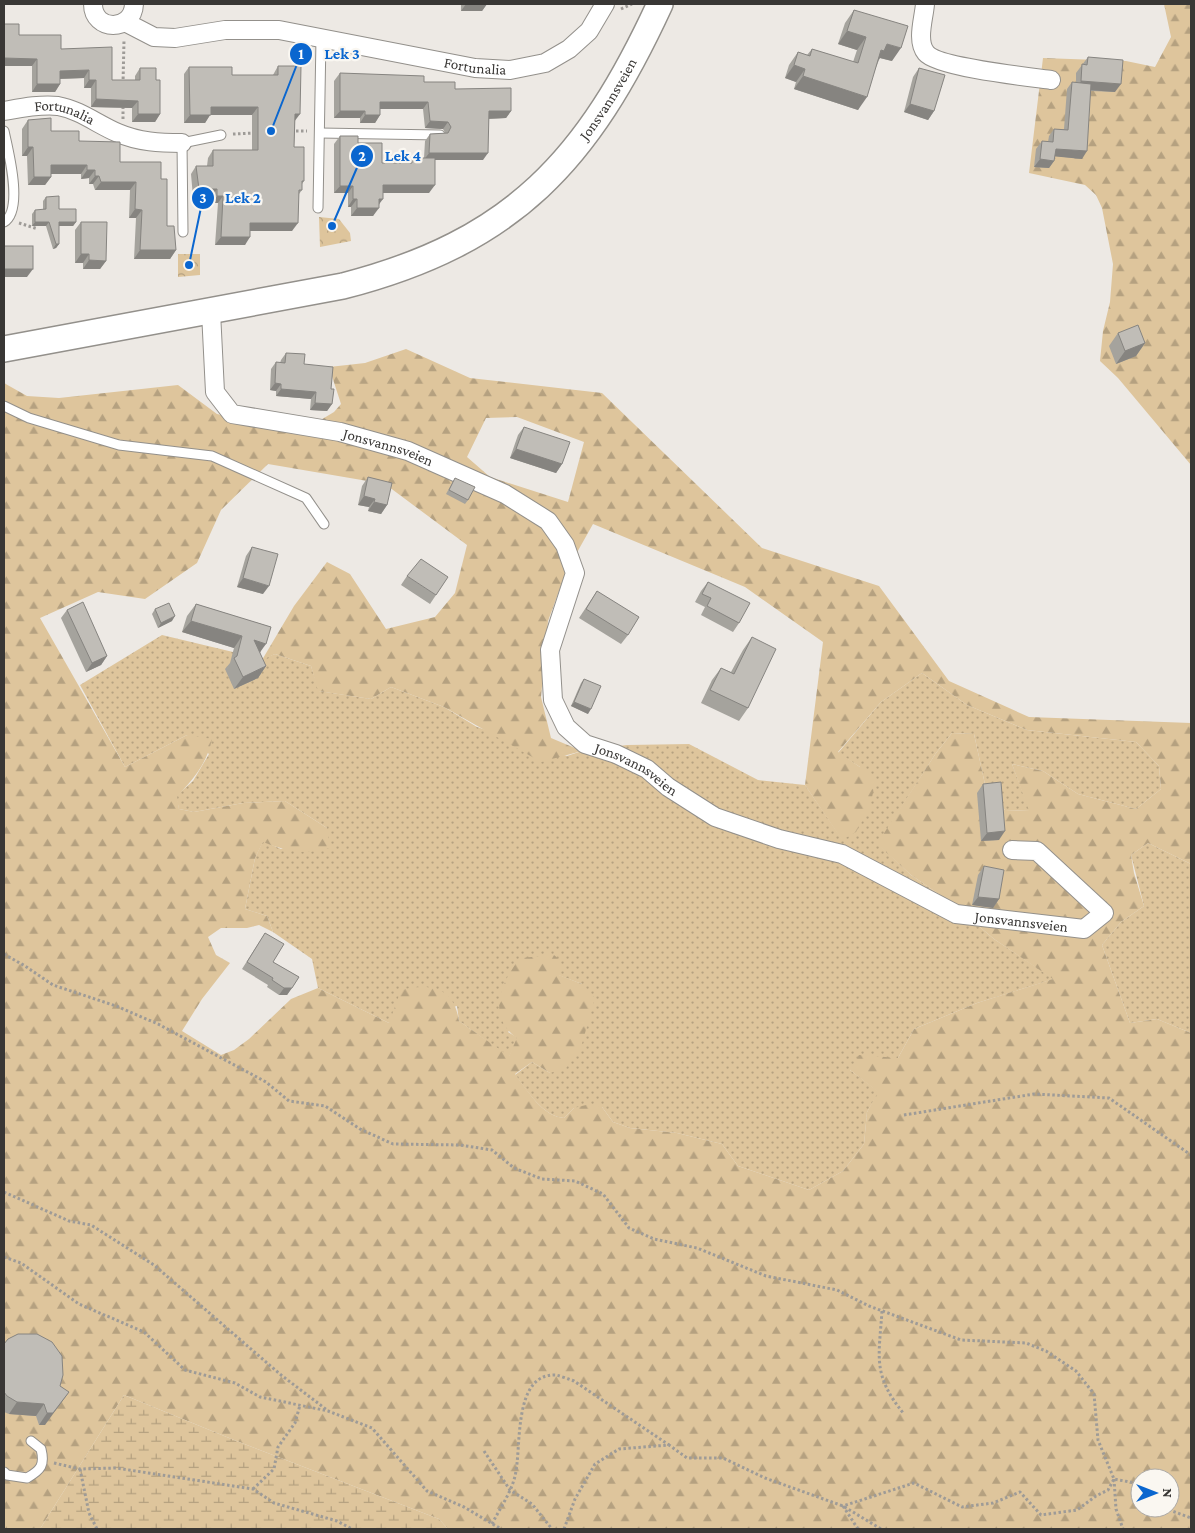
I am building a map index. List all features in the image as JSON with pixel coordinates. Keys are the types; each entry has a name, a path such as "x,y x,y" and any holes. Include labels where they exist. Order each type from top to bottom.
{"main road":[{"name":"Jonsvannsveien","path":"4,348 211,312 343,286 386,275 450,250 514,209 552,175 590,130 623,79 660,4"}],"street":[{"name":"Fortunalia","path":"93,4 95,15 105,24 119,25 125,22 144,34 164,38 252,29 279,30 475,68 510,70 545,62 569,49 589,31 605,4"},
{"path":"125,22 133,12 134,4"},
{"path":"925,4 921,39 926,53 932,58 965,67 1051,80"},
{"name":"Fortunalia","path":"4,111 32,106 56,106 81,114 123,134 145,141 182,142"},
{"name":"Jonsvannsveien","path":"211,312 215,392 232,414 340,432 408,451 505,494 548,521 565,545 575,573 550,650 553,700 566,727 585,744 616,754 647,769 668,786 715,817 779,839 842,854 956,914 1084,929 1104,913 1037,850 1012,850"}],"lane":[{"path":"318,208 321,38"},
{"path":"4,131 14,195 14,208 5,221"},
{"path":"320,133 440,135"},
{"path":"183,232 182,142 221,135"},
{"path":"4,406 28,418 119,444 212,456 306,498 324,524"},
{"path":"4,1472 7,1475 26,1478 40,1470 44,1461 41,1449 31,1441"}],"path":[{"path":"632,12 637,4"},
{"path":"123,88 125,22"},
{"path":"123,103 123,134"},
{"path":"289,131 306,130 320,133"},
{"path":"221,135 262,133"},
{"path":"5,221 38,229"},
{"path":"4,954 53,986 116,1006 158,1024 266,1082 289,1101 325,1106 360,1130 393,1144 460,1145 492,1150 514,1168 542,1178 575,1181 604,1194 630,1228 654,1239 697,1248 766,1276 837,1290 882,1310 961,1340 1026,1343 1046,1351 1076,1371 1094,1394 1098,1440 1114,1479 1116,1510 1123,1529"},
{"path":"904,1115 1034,1094 1109,1098 1191,1155"},
{"path":"4,1192 69,1221 91,1225 154,1264 281,1374 328,1411"},
{"path":"4,1257 21,1263 78,1304 144,1332 185,1370 235,1384 260,1397 328,1411 372,1428 427,1491 464,1506 500,1529"},
{"path":"882,1310 879,1365 888,1394 904,1414"},
{"path":"492,1524 510,1490 519,1456 520,1417 525,1398 534,1384 544,1377 556,1375 574,1381 688,1458 724,1458 765,1478 843,1506 881,1529"},
{"path":"253,1489 274,1469 278,1447 295,1423 300,1405"},
{"path":"564,1529 576,1499 595,1464 620,1449 670,1446"},
{"path":"484,1451 510,1490 532,1504 552,1529"},
{"path":"44,1461 80,1468 116,1468 253,1489 274,1503 337,1521 352,1529"},
{"path":"80,1468 89,1512 97,1529"},
{"path":"1114,1479 1130,1482"},
{"path":"843,1506 914,1484 962,1507 993,1503 1020,1492 1041,1515 1077,1510 1108,1490 1114,1479"},
{"path":"843,1506 858,1529"}],"green space":[{"path":"1164,4 1191,4 1191,465 1118,378 1100,361 1103,331 1110,302 1113,264 1102,208 1096,195 1085,185 1029,173 1043,58 1126,61 1155,67 1171,37"},
{"path":"319,217 339,219 350,233 351,241 320,247"},
{"path":"178,254 200,254 200,275 178,277"},
{"path":"406,349 470,378 602,393 762,548 879,586 949,681 1029,717 1191,723 1191,864 1148,843 1131,855 1134,873 1144,906 1121,922 1102,945 1130,1023 1157,1019 1191,1033 1191,1529 448,1529 439,1519 234,1440 124,1395 40,1529 4,1529 4,383 27,396 59,398 178,385 217,414 299,433 334,412 341,404 329,367 365,363","holes":["517,417 584,442 568,502 490,477 467,457 486,418","268,464 385,484 467,545 455,593 435,617 386,629 350,574 327,562 294,606 262,660 275,654 311,666 318,691 371,699 391,687 444,707 541,762 582,751 551,738 541,697 548,621 566,572 593,524 745,587 823,642 805,785 842,840 856,832 870,807 876,778 838,752 881,702 922,673 967,705 1027,730 1136,742 1159,766 1161,789 1136,809 1078,794 1043,771 1012,764 1029,811 1005,810 986,789 974,734 952,733 936,753 877,844 911,875 949,901 994,939 1053,979 977,1003 914,1029 898,1058 859,1055 850,1070 878,1092 867,1112 864,1144 843,1171 809,1190 738,1166 722,1144 677,1133 630,1128 613,1122 602,1107 590,1104 574,1108 564,1118 549,1113 542,1108 515,1074 532,1062 550,1073 566,1068 581,1047 595,998 582,984 559,975 561,961 554,955 520,958 507,978 500,999 499,1009 507,1029 517,1038 509,1056 459,1021 452,1001 446,994 439,990 422,987 401,990 389,1023 318,988 291,999 249,1039 234,1050 221,1055 182,1031 202,999 230,963 216,955 208,937 221,928 247,928 259,925 273,932 267,916 245,909 255,858 263,842 281,848 304,852 330,848 327,828 285,801 243,803 194,812 179,809 177,796 199,770 207,756 212,739 187,735 125,767 40,618 98,592 145,599 197,563 221,510"]},
{"path":"162,635 262,659 275,654 311,666 319,691 371,699 391,687 444,707 477,727 567,756 582,751 627,745 689,744 758,780 805,785 842,839 860,767 838,753 881,702 922,673 967,705 1027,730 1136,742 1159,766 1161,789 1136,809 1078,794 1043,771 1012,764 1030,811 1005,810 986,789 974,734 952,733 936,753 878,844 911,875 949,901 994,939 1054,979 977,1003 914,1029 898,1058 850,1070 879,1092 867,1112 864,1144 843,1171 809,1190 738,1166 722,1144 677,1133 630,1128 613,1122 602,1107 574,1108 564,1118 549,1113 542,1108 515,1075 532,1062 550,1073 582,984 558,975 508,1032 518,1038 509,1057 459,1021 457,1006 389,1023 318,988 312,959 273,932 267,916 245,909 255,858 263,841 281,849 327,828 285,801 243,803 194,812 179,809 176,796 193,781 209,754 187,735 125,767 80,685"},
{"path":"1148,843 1191,864 1191,1033 1157,1019 1130,1023 1102,945 1121,922 1144,906 1131,855"},
{"path":"124,1395 234,1440 439,1519 448,1529 40,1529"}],"building":[{"path":"854,10 908,26 901,48 887,44 884,51 881,50 867,97 803,76 805,69 794,65 798,52 810,56 812,49 858,63 866,37 847,31"},
{"path":"4,24 19,24 19,35 61,35 61,49 112,47 112,80 140,80 140,68 156,68 156,80 160,80 160,114 138,114 138,101 96,99 96,80 89,80 89,70 60,71 60,84 37,84 37,59 4,58"},
{"path":"1088,57 1123,60 1121,84 1081,81 1082,64 1087,65"},
{"path":"278,66 301,66 300,114 295,114 294,147 304,147 304,181 302,181 302,190 299,190 298,223 250,223 250,237 221,237 223,196 217,196 217,189 199,189 196,166 213,166 213,150 258,150 258,107 211,107 211,115 190,115 189,67 232,67 232,75 278,75"},
{"path":"919,68 945,75 934,111 910,104"},
{"path":"340,73 424,76 424,82 455,82 455,89 511,88 511,111 489,111 488,153 429,153 430,134 448,133 451,127 448,122 430,121 428,102 380,102 380,115 365,115 365,111 340,111"},
{"path":"1072,82 1091,84 1087,151 1056,149 1054,161 1040,159 1042,141 1053,142 1054,129 1068,130"},
{"path":"51,118 51,131 79,131 79,141 120,142 120,162 161,162 161,179 167,179 167,226 174,226 176,250 140,250 142,210 135,209 136,182 101,182 99,176 95,176 95,170 87,170 87,165 51,165 51,177 34,177 33,147 28,147 28,120"},
{"path":"340,136 358,136 358,143 382,143 382,163 412,163 412,158 435,158 435,185 383,185 383,199 379,199 379,208 357,208 357,199 353,199 353,186 340,186"},
{"path":"59,196 59,209 76,209 76,222 59,222 59,244 56,244 49,222 35,222 35,210 46,209 46,197"},
{"path":"81,222 107,222 106,261 89,260 89,254 81,254"},
{"path":"4,246 33,246 33,269 4,269"},
{"path":"1138,325 1145,343 1125,351 1118,333"},
{"path":"286,353 305,354 304,364 333,367 331,389 334,389 332,404 315,403 316,392 281,389 281,384 275,383 276,362 285,363"},
{"path":"524,427 570,442 562,464 516,449"},
{"path":"368,477 392,483 387,505 374,502 375,499 364,496"},
{"path":"455,478 475,487 468,500 449,490"},
{"path":"252,547 278,554 269,586 243,578"},
{"path":"421,559 448,577 436,595 407,576"},
{"path":"708,582 750,603 739,623 707,606 711,598 702,594"},
{"path":"597,591 639,617 628,635 586,609"},
{"path":"83,602 107,656 92,663 67,610"},
{"path":"169,603 175,616 161,623 155,609"},
{"path":"196,604 271,627 266,644 254,640 266,666 243,677 234,658 237,656 242,636 191,621"},
{"path":"752,637 776,649 748,708 710,690 721,668 734,674"},
{"path":"584,679 601,686 591,709 574,702"},
{"path":"1001,782 1005,831 987,833 983,784"},
{"path":"984,866 1004,870 999,899 978,897"},
{"path":"265,933 284,944 273,962 299,977 292,988 284,988 272,980 273,978 247,962"},
{"path":"18,1334 37,1334 52,1342 62,1356 63,1375 60,1386 69,1392 53,1413 47,1413 44,1404 17,1402 4,1392 4,1344 8,1339"}],"place":[{"name":"Lek 3","path":"271,131"},
{"name":"Lek 4","path":"332,226"},
{"name":"Lek 2","path":"189,265"}]}
